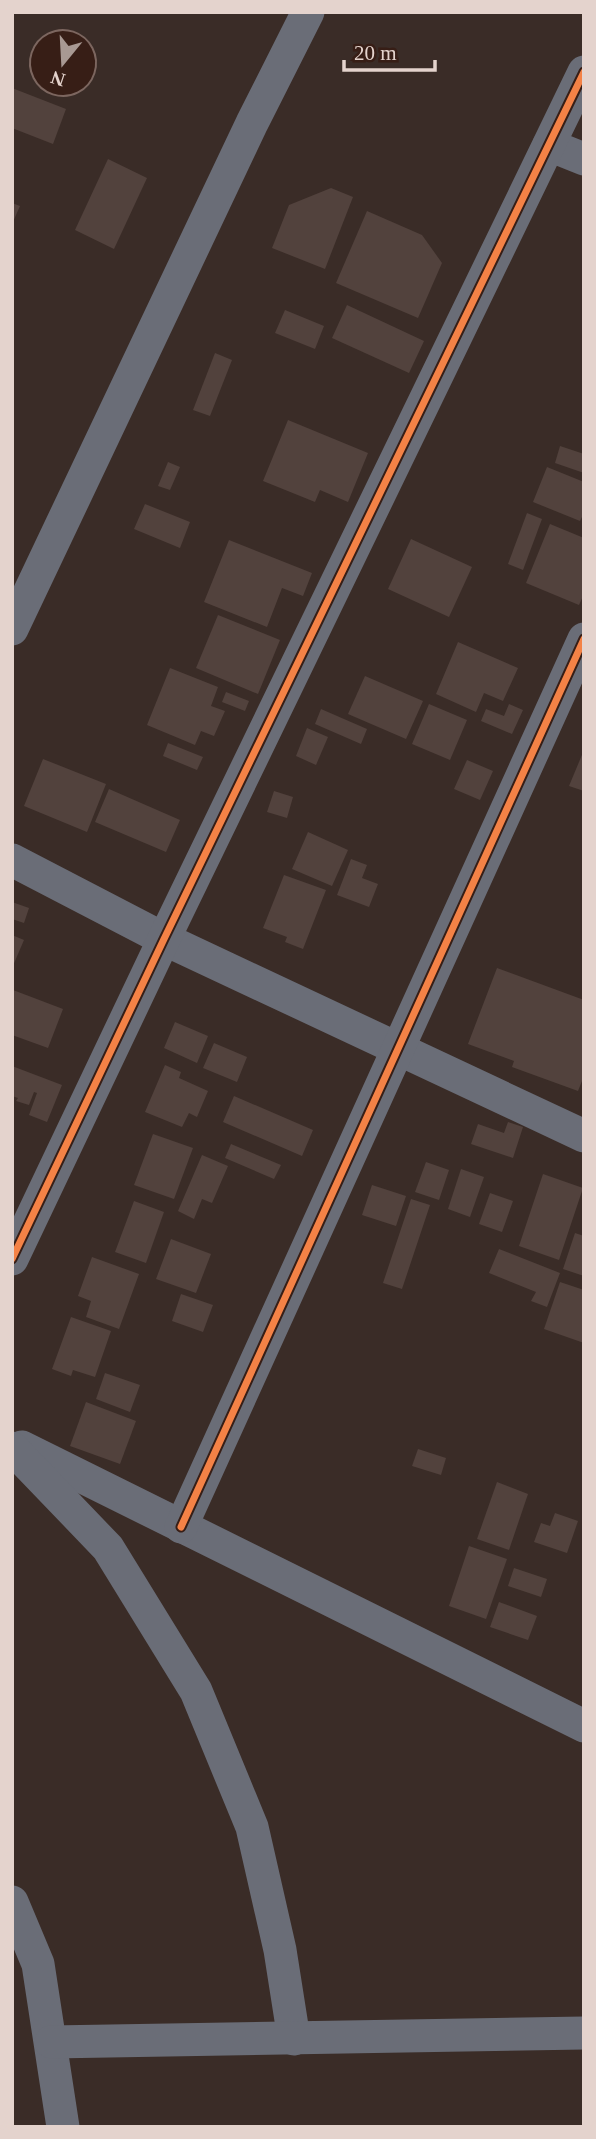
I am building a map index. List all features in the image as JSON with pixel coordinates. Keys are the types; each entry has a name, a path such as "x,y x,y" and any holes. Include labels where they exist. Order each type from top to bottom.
{"street":[{"path":"12,629 307,12"},
{"path":"12,1259 584,72"},
{"path":"549,145 584,159"},
{"path":"181,1527 584,639"},
{"path":"12,860 164,939 584,1136"},
{"path":"12,1443 584,1726"},
{"path":"12,1448 108,1548 196,1691 252,1827 280,1950 294,2039"},
{"path":"12,1902 38,1964 63,2127"},
{"path":"51,2042 584,2033"}],"building":[{"path":"12,88 28,94 28,98 38,98 66,109 53,144 12,128"},
{"path":"108,159 147,178 114,249 75,230"},
{"path":"331,188 353,197 325,269 272,248 289,205"},
{"path":"12,203 20,206 12,224"},
{"path":"367,211 422,235 442,263 418,318 336,283"},
{"path":"347,305 424,341 409,373 332,338"},
{"path":"285,310 324,326 315,349 275,333"},
{"path":"215,353 232,360 210,416 193,410"},
{"path":"288,420 368,453 348,502 320,490 315,502 263,481"},
{"path":"560,446 584,454 584,473 555,463"},
{"path":"168,462 180,467 170,490 158,486"},
{"path":"547,467 584,482 584,513 580,521 533,502"},
{"path":"145,504 190,522 180,548 134,529"},
{"path":"527,513 542,519 523,570 508,564"},
{"path":"550,524 584,538 584,594 579,605 526,583"},
{"path":"411,539 472,567 449,617 388,589"},
{"path":"229,540 312,573 303,596 282,588 267,627 204,602"},
{"path":"218,615 280,640 258,694 196,668"},
{"path":"458,642 518,668 503,701 484,693 476,712 436,694"},
{"path":"170,668 218,687 211,706 225,711 214,736 201,731 195,745 147,725"},
{"path":"365,676 423,701 406,739 348,714"},
{"path":"226,692 249,701 245,711 222,702"},
{"path":"429,704 467,720 450,760 412,744"},
{"path":"509,704 523,710 512,734 481,721 486,709 504,716"},
{"path":"321,709 367,729 361,744 315,724"},
{"path":"307,728 328,737 316,765 296,756"},
{"path":"168,743 203,757 197,770 163,756"},
{"path":"584,750 584,791 569,786"},
{"path":"43,759 106,784 87,832 24,806"},
{"path":"467,760 493,771 480,800 454,789"},
{"path":"109,789 180,820 166,852 95,822"},
{"path":"274,791 293,797 287,818 267,812"},
{"path":"308,832 348,850 332,886 292,869"},
{"path":"351,859 367,865 362,878 378,884 369,907 337,895"},
{"path":"284,875 326,890 303,949 285,942 287,937 263,928"},
{"path":"12,902 29,908 24,923 12,919"},
{"path":"12,935 24,940 12,968"},
{"path":"497,968 584,1000 584,1076 578,1091 512,1067 514,1061 468,1044"},
{"path":"13,990 63,1009 48,1048 12,1035"},
{"path":"175,1022 208,1036 197,1063 164,1048"},
{"path":"214,1043 247,1057 237,1082 203,1068"},
{"path":"165,1065 181,1072 179,1078 208,1091 197,1117 189,1113 182,1127 145,1112"},
{"path":"12,1066 62,1085 47,1122 29,1115 37,1093 34,1092 29,1105 16,1101 18,1098 12,1096"},
{"path":"234,1096 313,1130 302,1156 223,1122"},
{"path":"508,1122 523,1127 513,1158 471,1144 478,1124 504,1133"},
{"path":"153,1134 193,1148 174,1199 134,1185"},
{"path":"231,1144 281,1165 274,1179 225,1158"},
{"path":"202,1155 228,1166 212,1203 202,1199 194,1219 178,1211"},
{"path":"426,1162 449,1170 439,1200 415,1192"},
{"path":"461,1169 484,1177 470,1217 448,1209"},
{"path":"543,1174 583,1188 559,1260 519,1246"},
{"path":"372,1185 406,1196 396,1226 362,1215"},
{"path":"490,1193 513,1201 502,1232 479,1224"},
{"path":"411,1199 430,1205 402,1289 383,1283"},
{"path":"134,1201 164,1212 146,1263 115,1252"},
{"path":"575,1233 584,1236 584,1276 563,1269"},
{"path":"171,1239 211,1254 196,1293 156,1279"},
{"path":"499,1249 560,1273 547,1307 531,1301 536,1292 489,1273"},
{"path":"92,1257 139,1274 119,1329 86,1317 91,1301 78,1296"},
{"path":"560,1282 584,1290 584,1343 544,1329"},
{"path":"181,1294 213,1305 203,1332 172,1321"},
{"path":"71,1317 111,1331 95,1377 73,1370 71,1376 52,1369"},
{"path":"105,1373 140,1385 130,1412 96,1399"},
{"path":"86,1402 136,1421 120,1464 70,1446"},
{"path":"418,1449 446,1458 441,1475 412,1466"},
{"path":"497,1482 528,1494 509,1550 477,1539"},
{"path":"555,1513 578,1521 567,1553 534,1542 541,1523 550,1526"},
{"path":"469,1546 507,1559 486,1619 449,1606"},
{"path":"514,1568 547,1579 541,1597 508,1586"},
{"path":"499,1602 537,1616 528,1640 490,1627"}],"cycle path":[{"path":"12,1259 584,72"},
{"path":"181,1527 584,639"}]}
